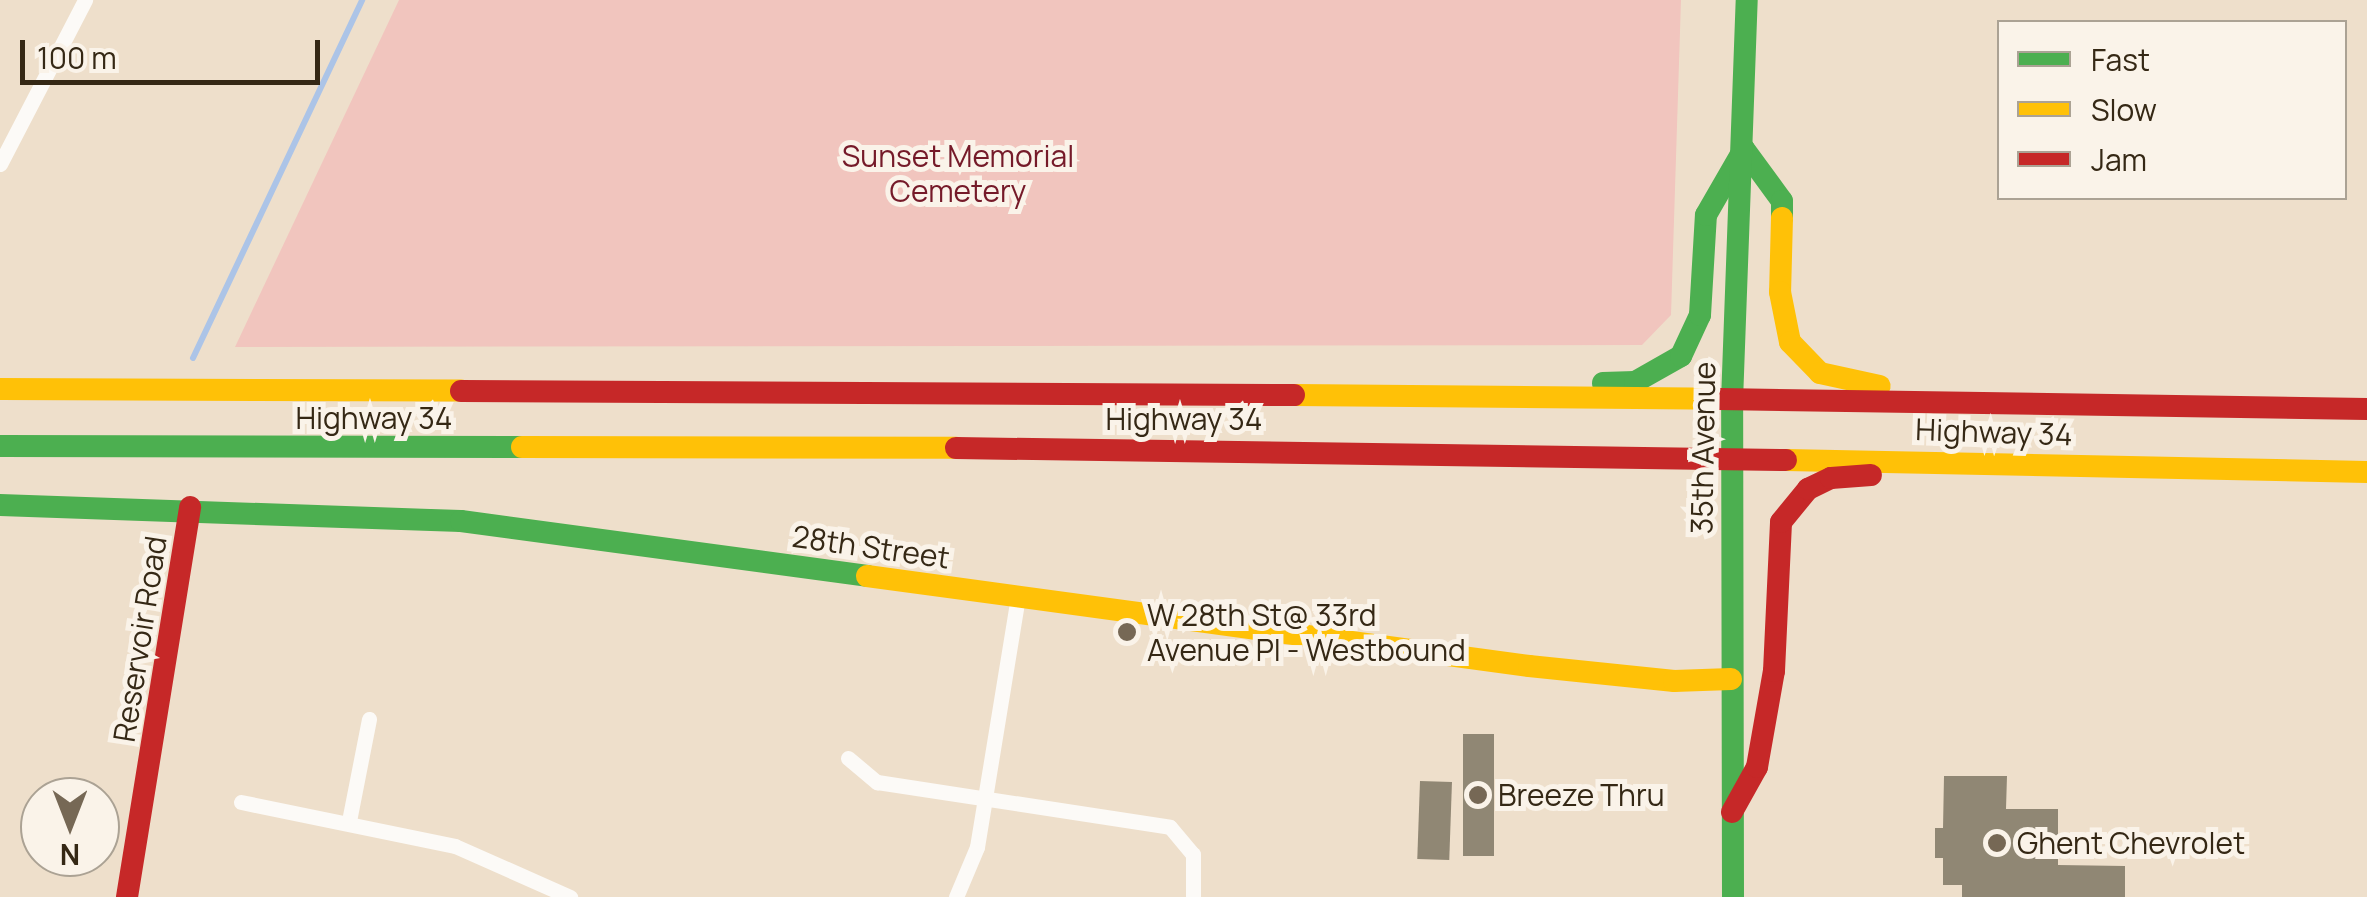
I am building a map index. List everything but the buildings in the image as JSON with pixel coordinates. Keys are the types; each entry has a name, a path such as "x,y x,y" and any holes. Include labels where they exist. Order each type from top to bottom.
{"main road":[{"name":"35th Avenue","path":"1732,897 1732,401 1747,0"},
{"path":"1486,396 1523,384 1634,382 1681,356 1700,315 1706,214 1744,149 1782,201 1782,318 1790,342 1820,373 1861,386 2142,404"},
{"name":"Highway 34","path":"0,389 1486,396 2367,409"},
{"name":"Highway 34","path":"0,446 1732,455 2367,472"},
{"path":"1732,812 1757,767 1774,671 1780,522 1808,488 1855,475 2309,484 2321,470"},
{"name":"28th Street","path":"0,505 190,508 461,521 1529,666 1731,680"},
{"name":"Reservoir Road","path":"126,897 190,508"}],"street":[{"path":"0,164 84,0"},
{"path":"956,897 977,848 1018,598"},
{"path":"349,820 369,719"},
{"path":"848,758 877,782 1154,822 1188,842 1193,897"},
{"path":"241,802 349,820 455,846 570,897"}],"green space":[{"name":"Sunset Memorial Cemetery","path":"399,0 1681,0 1671,315 1642,345 235,347"}],"waterway":[{"path":"193,358 362,0"}],"traffic: fast":[{"path":"1733,897 1732,401 1747,0"},
{"path":"1603,383 1635,382 1681,356 1700,315 1706,215 1744,149 1782,201 1782,218"},
{"path":"0,446 522,447"},
{"path":"0,505 461,521 867,576"}],"traffic: slow":[{"path":"1782,218 1780,292 1790,342 1820,373 1880,386"},
{"path":"0,389 461,391"},
{"path":"1294,395 1719,399"},
{"path":"522,447 956,448"},
{"path":"1786,460 2367,472"},
{"path":"867,576 1529,666 1674,681 1731,679"}],"traffic: jam":[{"path":"461,391 1294,395"},
{"path":"1719,399 2367,409"},
{"path":"956,448 1786,460"},
{"path":"1732,812 1757,767 1774,671 1781,522 1808,489 1831,478 1871,475"},
{"path":"127,897 190,507"}],"place":[{"name":"W 28th St@ 33rd Avenue Pl - Westbound","path":"1127,632"},
{"name":"Breeze Thru","path":"1478,795"},
{"name":"Ghent Chevrolet","path":"1997,843"}]}
